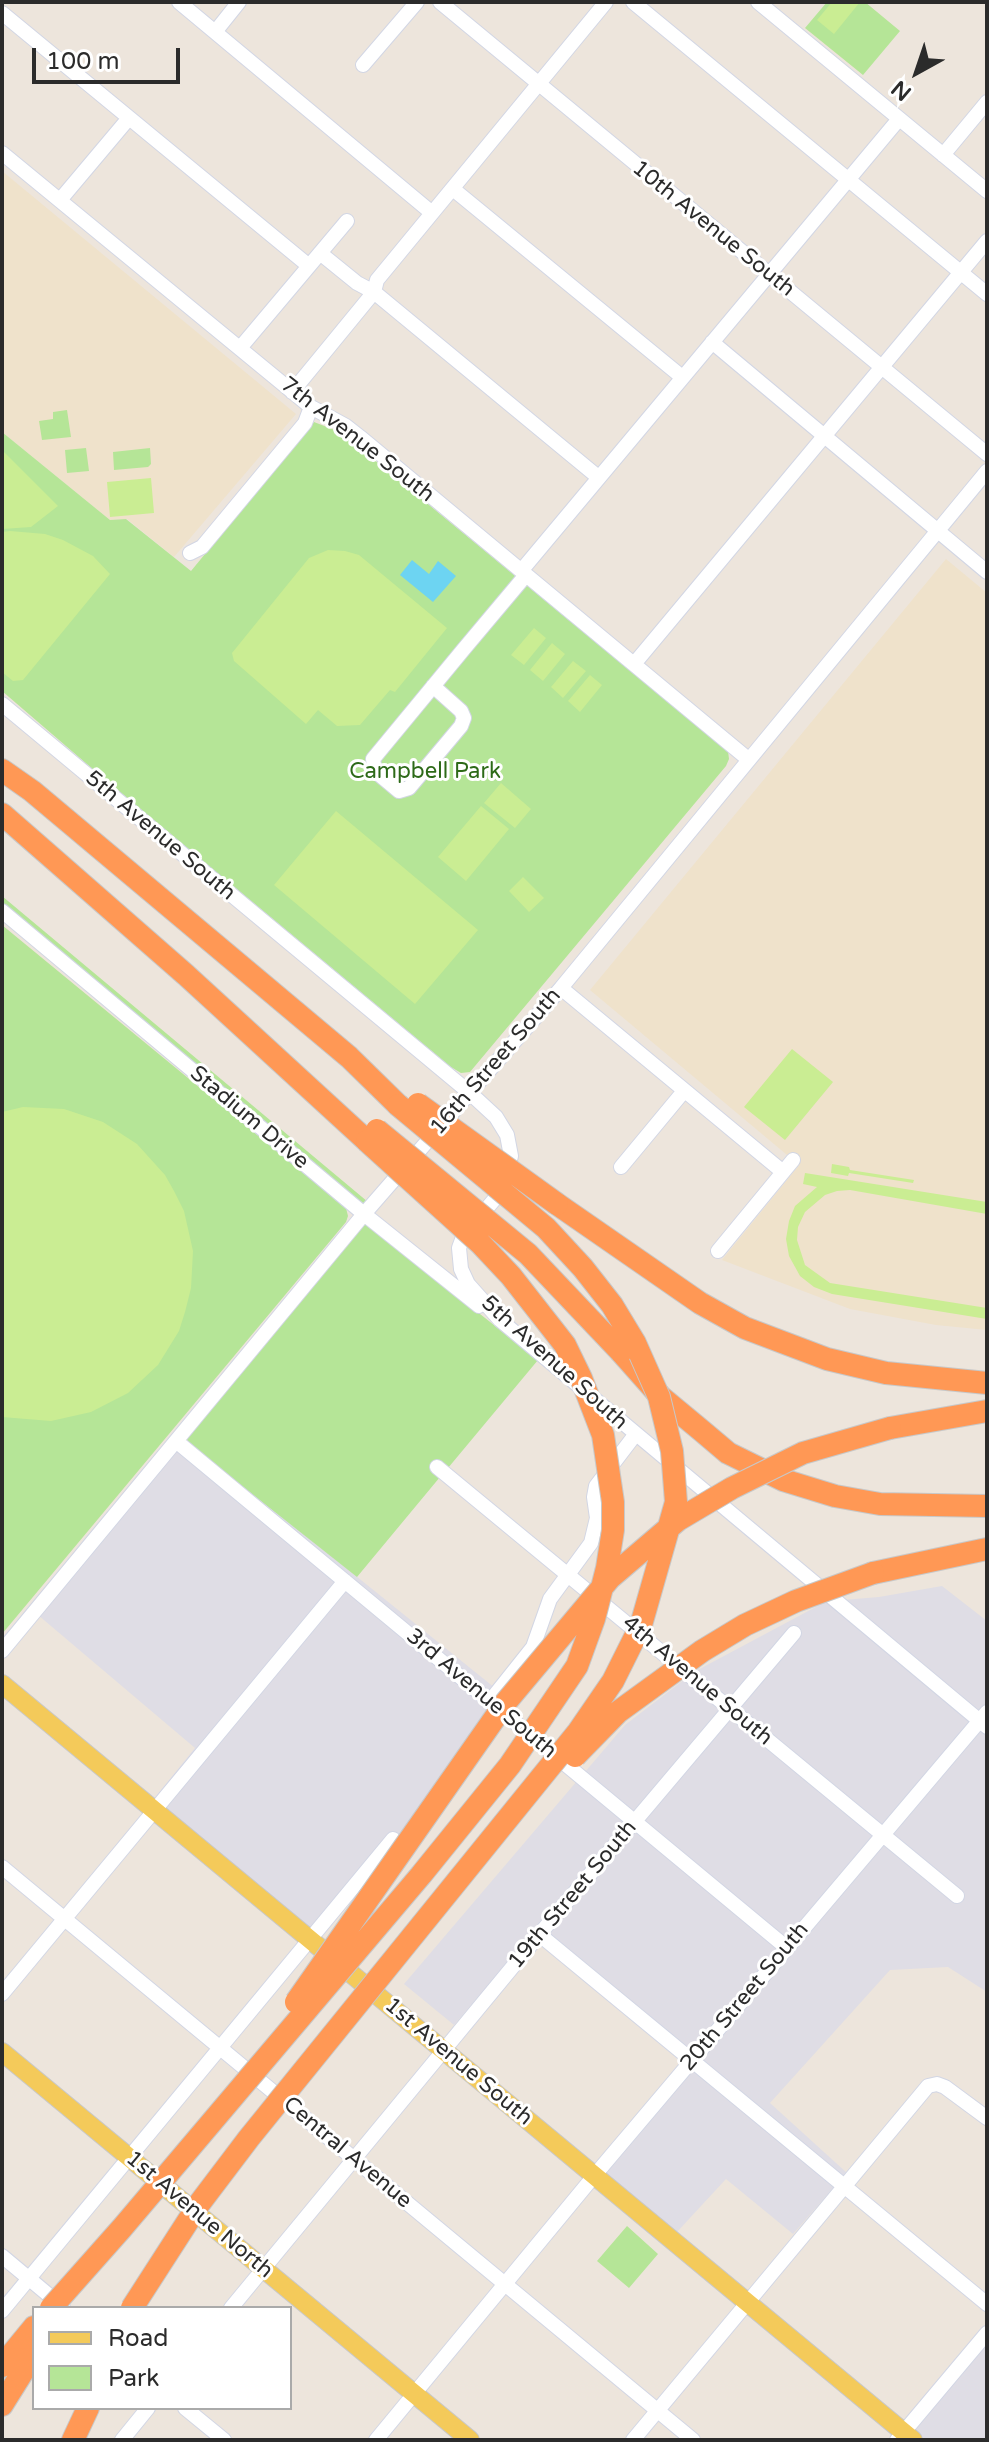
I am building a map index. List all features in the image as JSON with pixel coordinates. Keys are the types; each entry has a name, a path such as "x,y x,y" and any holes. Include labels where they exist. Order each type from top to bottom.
{"highway":[{"path":"2,757 32,791"},
{"path":"2,770 32,791 402,1100 546,1228 612,1305 635,1343 659,1397 672,1451 676,1502 641,1625 613,1681 578,1732 232,2160 190,2217 133,2306"},
{"path":"2,814 372,1136 528,1254 661,1397 728,1453 783,1480 835,1496 880,1504 987,1506"},
{"path":"402,1100 688,1295 745,1328 827,1359 886,1373 987,1383"},
{"path":"53,2306 421,1875 510,1765 577,1666 594,1619 607,1568 613,1530 613,1502 606,1451 594,1410 565,1345 539,1309 480,1243 372,1136"},
{"path":"220,2111 506,1702 610,1578 678,1520 732,1488 803,1453 890,1428 987,1411"},
{"path":"412,1940 573,1758 618,1712 690,1659 745,1625 796,1601 873,1573 987,1549"},
{"path":"66,2306 122,2228"},
{"path":"2,2366 32,2329"},
{"path":"2,2405 32,2357"},
{"path":"60,2440 74,2410"},
{"path":"73,2440 87,2410"}],"main road":[{"name":"1st Avenue South","path":"2,1684 905,2437"},
{"name":"1st Avenue North","path":"2,2052 470,2440"}],"street":[{"path":"179,2 432,213"},
{"path":"215,32 239,2"},
{"path":"363,65 417,2"},
{"name":"10th Avenue South","path":"440,2 987,454"},
{"path":"292,392 374,292 377,280 606,2"},
{"path":"633,2 987,294"},
{"path":"758,2 987,191"},
{"path":"2,13 309,266"},
{"path":"943,155 987,102"},
{"path":"60,200 129,118"},
{"path":"433,686 461,711 464,718 461,726 409,788 399,791 375,771 373,759 598,477 899,119"},
{"name":"7th Avenue South","path":"2,153 292,392 311,407 346,426 748,759"},
{"path":"453,189 682,377"},
{"path":"240,348 347,221"},
{"path":"634,664 987,241"},
{"path":"320,253 357,283 374,292 598,477"},
{"path":"712,342 987,572"},
{"path":"190,553 202,547 305,423 311,407"},
{"name":"16th Street South","path":"2,1651 364,1214 561,988 987,471"},
{"name":"5th Avenue South","path":"2,704 470,1093 503,1126 511,1156 504,1184 463,1237 458,1259 468,1284 500,1320 635,1435 984,1720"},
{"name":"Stadium Drive","path":"2,911 364,1214 458,1291 500,1320"},
{"path":"561,988 684,1091 788,1166 718,1251"},
{"path":"621,1167 684,1091"},
{"path":"490,1701 533,1647 550,1599 584,1554 596,1530 596,1486 635,1435"},
{"name":"3rd Avenue South","path":"176,1441 787,1948"},
{"name":"4th Avenue South","path":"437,1467 957,1896"},
{"path":"2,1994 345,1581"},
{"name":"19th Street South","path":"233,2306 794,1633"},
{"name":"20th Street South","path":"376,2440 691,2061 984,1720"},
{"path":"2,2311 393,1839"},
{"name":"Central Avenue","path":"2,1867 693,2440"},
{"path":"540,1935 987,2304"},
{"path":"633,2440 928,2086 937,2084 987,2118"},
{"path":"2,2256 63,2306"},
{"path":"905,2437 987,2333"},
{"path":"122,2440 146,2410"},
{"path":"187,2410 224,2440"}],"shaded area":[{"path":"2,171 296,414 174,557 127,519 110,520 2,432"},
{"path":"946,559 987,593 987,1330 936,1325 850,1309 722,1260 799,1165 590,990"},
{"path":"176,1448 337,1582 154,1803 152,1801 195,1748 38,1615"},
{"path":"203,1456 227,1472 495,1688 490,1694"},
{"path":"942,1586 987,1621 987,1704 979,1713 843,1600"},
{"path":"345,1589 488,1707 400,1838 393,1832 310,1932 162,1809"},
{"path":"827,1601 972,1722 883,1829 737,1707 801,1632 794,1626 729,1701 694,1672"},
{"path":"685,1679 722,1710 635,1814 585,1772 625,1725"},
{"path":"730,1716 876,1838 787,1940 642,1820"},
{"path":"979,1729 987,1735 987,1992 948,1967 890,1970 770,2103 847,2173 842,2179 699,2060 884,1844 958,1903 964,1894 891,1835"},
{"path":"577,1781 627,1823 454,2025 404,1984"},
{"path":"635,1829 779,1949 692,2052 547,1934"},
{"path":"691,2069 834,2187 793,2234 726,2179 677,2232 602,2174"},
{"path":"987,2341 987,2440 924,2440 912,2430"}],"green space":[{"path":"827,2 865,2 900,31 863,75 805,28"},
{"path":"832,2 860,2 834,34 817,20"},
{"path":"67,410 71,437 42,440 39,421 53,419 53,412"},
{"name":"Campbell Park","path":"314,422 340,432 728,751 726,766 470,1072 461,1073 451,1067 2,691 2,432 110,520 126,519 191,571"},
{"path":"86,448 89,471 67,473 65,450"},
{"path":"150,448 151,464 148,467 114,470 113,452"},
{"path":"2,450 58,506 31,527 2,529"},
{"path":"151,478 154,513 110,517 107,482"},
{"path":"2,532 45,534 63,540 93,556 110,574 23,680 13,681 2,672"},
{"path":"328,550 359,555 447,628 395,692 390,690 360,725 337,726 318,710 306,724 234,661 232,653 309,558"},
{"path":"534,628 546,638 524,665 511,655"},
{"path":"552,643 565,654 543,681 530,670"},
{"path":"573,661 586,671 563,698 551,687"},
{"path":"590,675 602,685 580,712 568,701"},
{"path":"501,783 531,809 515,828 484,803"},
{"path":"481,806 509,829 466,881 438,857"},
{"path":"336,811 478,930 415,1004 274,885"},
{"path":"523,877 544,898 529,912 509,891"},
{"path":"2,896 368,1202 364,1207 2,904"},
{"path":"2,925 346,1208 348,1216 2,1634"},
{"path":"792,1049 833,1082 785,1140 744,1107"},
{"path":"23,1107 64,1109 103,1122 137,1144 165,1175 174,1191 184,1211 193,1251 191,1288 185,1312 179,1331 158,1365 128,1393 91,1412 51,1421 2,1417 2,1112"},
{"path":"832,1164 849,1167 850,1170 914,1180 913,1183 831,1173"},
{"path":"805,1173 987,1202 987,1214 850,1190 837,1191 825,1195 805,1212 798,1227 797,1240 805,1265 830,1283 987,1308 987,1319 832,1294 814,1287 800,1276 789,1256 786,1239 795,1206 817,1187 803,1184"},
{"path":"364,1222 538,1360 448,1468 437,1459 430,1467 440,1477 357,1577 184,1440"},
{"path":"627,2226 658,2254 629,2288 597,2261"}],"water":[{"path":"412,560 429,574 438,561 456,576 433,602 400,575"}]}
